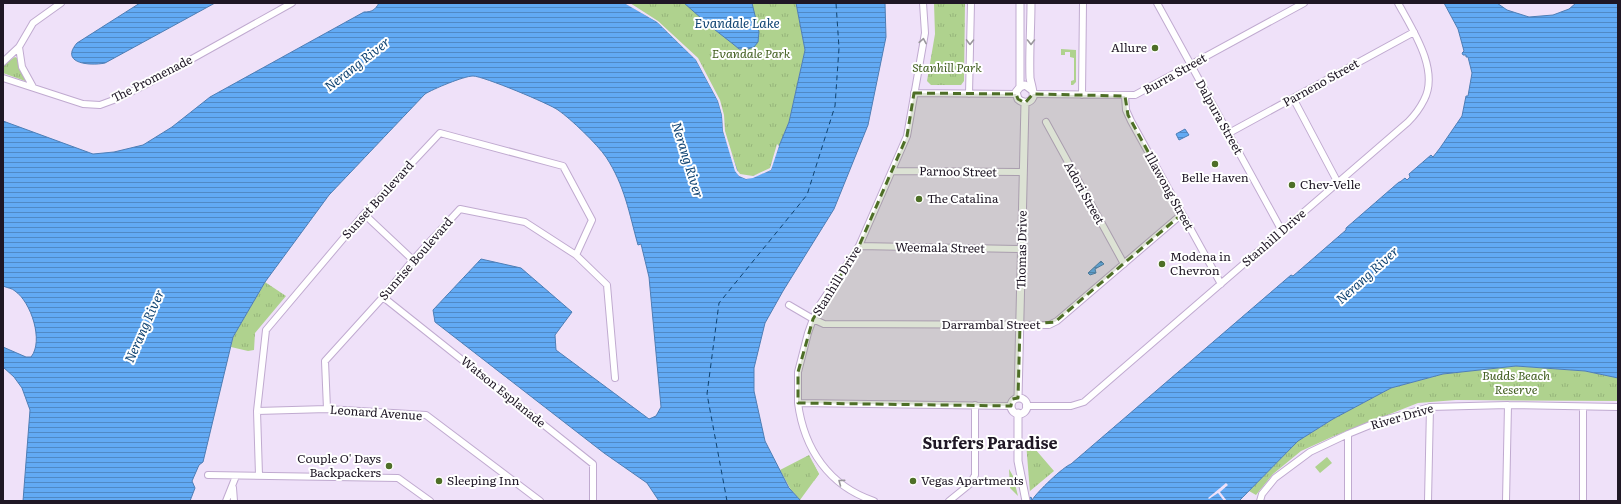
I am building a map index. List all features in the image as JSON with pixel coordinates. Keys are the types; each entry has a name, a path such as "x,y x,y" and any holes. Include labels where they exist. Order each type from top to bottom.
{"main road":[{"path":"1020,3 1020,87 1016,94 1018,99 1025,103 1030,101 1032,92 1030,77 1031,3"},
{"path":"1020,87 1025,86 1032,92"},
{"name":"Thomas Drive","path":"1018,398 1025,103"},
{"path":"1018,398 1023,399 1026,406 1023,412 1018,413 1012,410 1011,406 1014,399 1018,398"},
{"path":"1018,413 1018,460 1026,499"}],"street":[{"path":"3,62 19,47 25,33 33,23 61,3"},
{"name":"The Promenade","path":"3,78 83,104 100,105 119,98 147,84 292,3"},
{"name":"Stanhill Drive","path":"874,501 860,496 823,467 804,432 798,403 798,372 808,333 819,306 859,246 907,136 925,33 924,3"},
{"path":"969,94 971,3"},
{"path":"1082,95 1083,3"},
{"name":"Dalpura Street","path":"1157,3 1282,231"},
{"name":"Burra Street","path":"1032,92 1124,96 1138,94 1304,3"},
{"name":"Stanhill Drive","path":"1026,406 1072,406 1082,403 1406,124 1425,99 1429,73 1420,45 1398,3"},
{"name":"Parneno Street","path":"1229,133 1414,32"},
{"path":"19,47 22,67 33,88"},
{"path":"914,93 1016,94"},
{"name":"Illawong Street","path":"1124,96 1125,107 1128,115 1221,284"},
{"path":"1293,98 1338,183"},
{"name":"Adori Street","path":"1046,122 1124,264"},
{"name":"Sunset Boulevard","path":"258,475 256,411 266,330 364,214 440,133 562,166 592,220 576,255"},
{"name":"Parnoo Street","path":"893,171 1023,172"},
{"name":"Sunrise Boulevard","path":"327,409 325,361 384,297 413,260 460,209 525,222 576,255 607,285 615,378"},
{"path":"364,214 413,260"},
{"name":"Darrambal Street","path":"789,305 824,324 1047,325 1055,322 1182,214"},
{"name":"Weemala Street","path":"859,246 1021,249"},
{"name":"Watson Esplanade","path":"384,297 593,464 593,501"},
{"path":"798,403 1011,406"},
{"path":"949,501 970,484 975,474 975,405"},
{"path":"1506,501 1508,405"},
{"name":"River Drive","path":"1260,501 1262,494 1275,478 1301,458 1348,434 1390,418 1430,407 1508,405 1618,407"},
{"path":"1428,501 1430,407"},
{"path":"1583,407 1583,501"},
{"name":"Leonard Avenue","path":"256,411 327,409 426,414 540,501"},
{"path":"1348,434 1348,501"},
{"path":"208,475 398,478 430,501"},
{"path":"226,501 236,476"},
{"path":"233,484 234,501"}],"highlighted area":[{"path":"914,93 1016,94 1018,99 1025,103 1033,94 1125,96 1128,115 1182,214 1055,322 1020,325 1018,398 1012,399 1011,406 798,403 798,372 813,319 859,246 893,171 907,136"}],"green space":[{"name":"Evandale Park","path":"624,3 796,3 805,50 789,122 772,163 771,170 753,178 742,178 629,5"},
{"name":"Stanhill Park","path":"934,3 965,3 964,81 961,85 931,85 927,81 935,34"},
{"path":"1061,49 1076,50 1076,82 1073,85 1071,85 1071,81 1074,80 1074,58 1070,57 1070,52 1065,52 1065,55 1061,55"},
{"path":"15,57 17,58 22,74 26,80 25,81 3,73 3,65"},
{"path":"265,282 286,296 255,333 254,350 248,351 231,347 233,337"},
{"name":"Budds Beach Reserve","path":"1516,366 1585,371 1618,378 1618,401 1456,400 1418,403 1334,436 1301,451 1273,474 1256,495 1249,491 1298,441 1333,419 1391,388 1443,374"},
{"path":"1026,442 1029,442 1054,471 1030,491 1030,493"},
{"path":"809,455 819,474 800,500 791,490 780,470"},
{"path":"1327,457 1332,463 1320,473 1315,467"},
{"path":"813,463 819,474 814,481 811,477 808,466"},
{"path":"1009,469 1013,476 1018,496 1010,488"}],"water":[{"path":"140,3 215,3 105,63 85,64 74,59 72,50 77,43"},
{"name":"Nerang River","path":"379,3 624,3 629,5 657,22 696,60 718,101 722,115 723,131 739,176 746,179 771,170 772,163 789,122 805,50 796,3 885,3 886,37 868,125 834,209 765,323 754,368 754,391 765,441 789,488 801,501 659,501 647,483 604,453 435,322 433,310 481,259 521,268 572,312 555,335 556,350 649,419 656,416 661,407 649,277 641,244 638,245 626,200 618,178 602,152 570,119 558,110 543,102 489,80 473,76 449,83 425,94 329,195 265,282 233,337 203,462 199,465 192,481 195,488 190,501 23,501 30,410 22,388 14,377 3,367 3,347 26,357 31,357 35,350 36,332 31,312 21,296 14,290 3,286 3,121 93,154 114,152 143,145 172,127 210,97 364,12 373,10"},
{"name":"Evandale Lake","path":"684,3 752,3 759,32 758,42 754,47 739,49"},
{"name":"Nerang River","path":"1444,3 1497,3 1507,10 1529,17 1553,15 1569,9 1576,3 1618,3 1618,378 1585,371 1516,366 1443,374 1391,388 1333,419 1298,441 1239,501 1025,501 1031,497 1032,500 1057,474 1071,464 1291,275 1293,276 1399,182 1405,178 1407,180 1410,177 1409,174 1431,155 1433,157 1462,116 1466,96 1468,96 1472,73 1468,57 1462,53 1464,51 1458,29"},
{"path":"1185,129 1189,135 1179,140 1176,134"},
{"path":"1101,261 1104,264 1095,269 1096,273 1090,275 1088,273"}],"pier":[{"path":"624,3 630,3 658,21 698,58 720,100 724,115 725,131 737,170 740,174 753,176 770,168 777,144 779,146 771,170 753,178 746,179 739,176 735,171 723,131 722,115 718,101 696,60 657,22"},
{"path":"1226,483 1228,485 1220,492 1227,501 1224,501 1218,493 1209,499 1208,498"}],"ferry route":[{"path":"727,501 707,394 719,303 807,195 835,106 839,48 836,3"}],"place":[{"name":"Allure","path":"1155,48"},
{"name":"Belle Haven","path":"1215,164"},
{"name":"Chev-Velle","path":"1292,185"},
{"name":"The Catalina","path":"919,199"},
{"name":"Modena in Chevron","path":"1162,264"},
{"name":"Couple O' Days Backpackers","path":"389,466"},
{"name":"Sleeping Inn","path":"439,481"},
{"name":"Vegas Apartments","path":"913,481"}],"district":[{"name":"Surfers Paradise","path":"990,443"}]}
